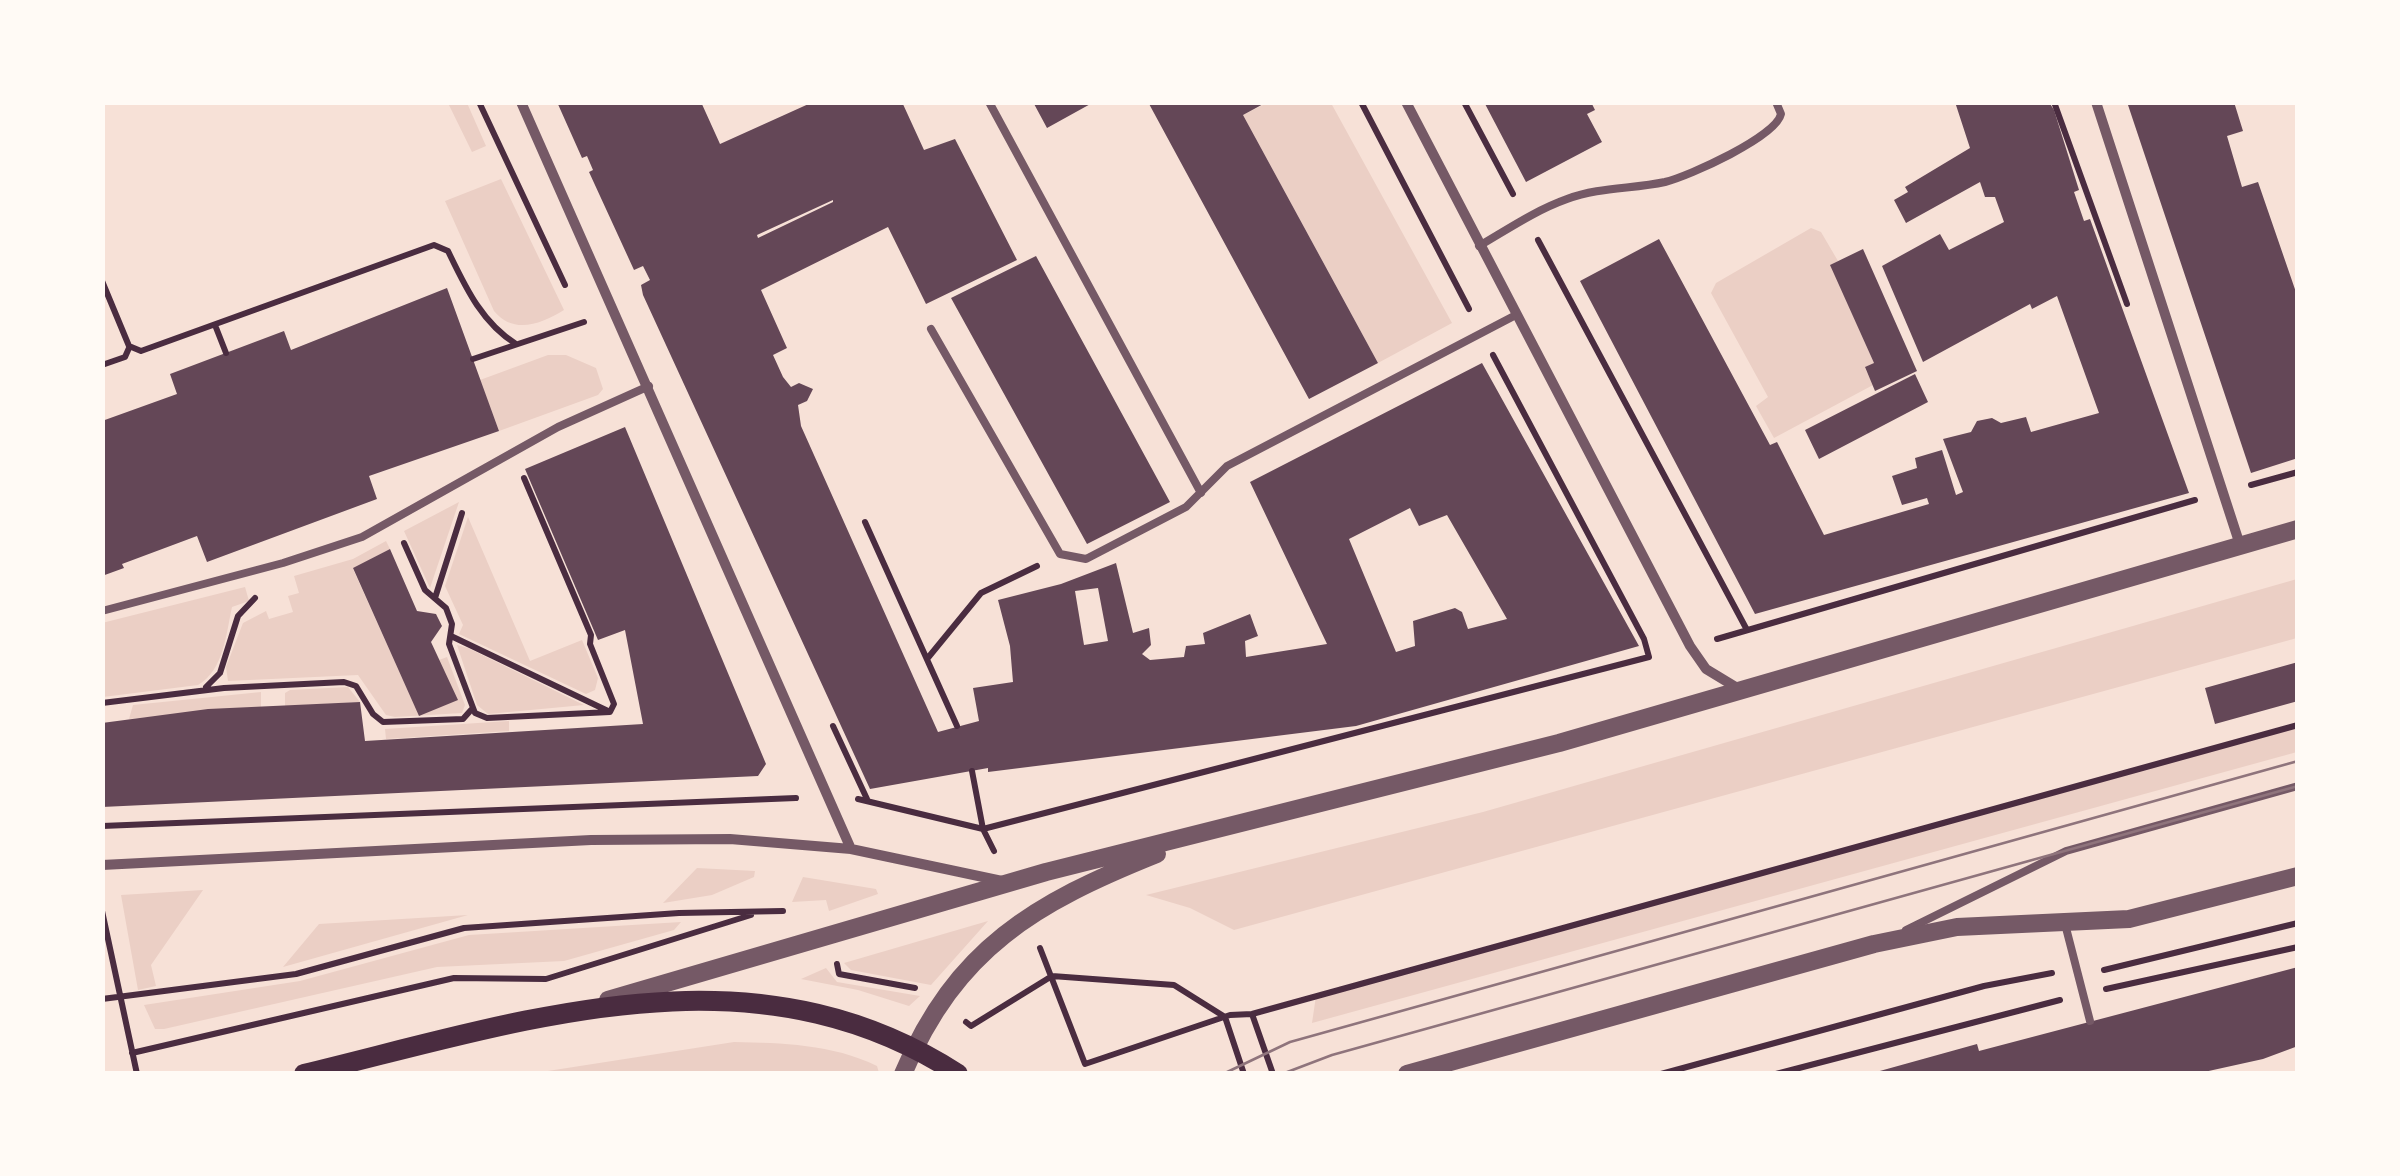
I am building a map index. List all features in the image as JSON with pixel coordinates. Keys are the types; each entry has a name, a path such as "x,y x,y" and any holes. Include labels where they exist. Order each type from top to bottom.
{"main road":[{"path":"304,1074 542,1016 665,1000 740,1000 846,1020 914,1046 958,1074"}],"street":[{"path":"520,102 649,386 851,850"},
{"path":"1406,102 1514,316 1690,646 1718,680 1745,690"},
{"path":"2096,102 2242,548"},
{"path":"542,1016 728,967 1010,883 1745,690 2298,529"},
{"path":"903,1074 928,1020 966,968 1026,915 1086,883 1222,828"},
{"path":"102,865 591,840 730,838 851,850 1010,883"},
{"path":"1408,1073 1439,1069 1874,944 1957,927 2065,924 2152,914 2298,876"}],"lane":[{"path":"988,102 1200,493"},
{"path":"1479,246 1526,219 1592,190 1665,182 1689,174 1771,131 1780,114 1776,102"},
{"path":"931,329 1060,554 1086,559 1186,507 1226,466 1514,316"},
{"path":"102,610 330,549 513,452 649,386"},
{"path":"1874,944 2058,854 2298,786"},
{"path":"2065,924 2090,1021"}],"path":[{"path":"1361,102 1644,638 1648,658"},
{"path":"1464,102 1746,630"},
{"path":"2054,102 2131,316"},
{"path":"102,365 434,245 448,250 474,302 491,324 516,344"},
{"path":"102,281 129,346 141,352"},
{"path":"472,359 584,322"},
{"path":"215,324 226,353"},
{"path":"125,356 129,346"},
{"path":"513,452 590,635 614,704 610,712"},
{"path":"983,828 1648,658 2298,472"},
{"path":"2189,482 2195,500"},
{"path":"434,598 463,511 456,484"},
{"path":"393,519 425,590 446,608 451,636 448,644 472,709 487,718"},
{"path":"865,522 957,726"},
{"path":"926,658 981,592 1060,554"},
{"path":"200,690 220,673 238,616 256,602 250,572"},
{"path":"451,636 610,712"},
{"path":"220,673 224,682 234,687"},
{"path":"102,703 234,687 350,682 383,722 610,712"},
{"path":"463,718 472,709"},
{"path":"1026,915 1085,1064 1225,1018 1252,1014 2298,725"},
{"path":"972,771 983,828 1010,883"},
{"path":"102,911 137,1074"},
{"path":"132,1053 454,978 546,979 762,912"},
{"path":"1661,1074 1984,986 2124,968 2298,923"},
{"path":"1776,1074 2084,994 2298,947"},
{"path":"1174,985 1225,1018 1244,1074"},
{"path":"1252,1014 1273,1074"}],"shaded area":[{"path":"448,103 467,103 486,146 472,152"},
{"path":"1267,103 1331,103 1452,323 1378,363 1243,115"},
{"path":"501,179 564,310 528,325 510,323 494,311 445,201"},
{"path":"1811,228 1821,232 1838,261 1831,265 1874,363 1865,368 1873,385 1774,438 1756,406 1768,397 1711,293 1716,283"},
{"path":"548,355 566,355 596,368 603,389 598,395 499,431 480,380"},
{"path":"459,502 430,588 404,531"},
{"path":"468,517 530,661 582,640 598,678 595,690 586,694 459,634 463,625 445,586"},
{"path":"386,541 390,549 353,569 419,715 457,699 439,660 447,657 465,705 462,713 395,717 386,715 358,675 228,681 226,667 243,623 266,611 269,619 293,612 288,596 299,593 294,576 353,559"},
{"path":"2297,579 2297,638 1234,930 1190,908 1146,895 1483,812"},
{"path":"245,587 249,601 232,607 219,661 198,685 103,697 102,623"},
{"path":"457,645 584,705 488,714 477,705"},
{"path":"348,687 360,702 285,706 285,693 290,690"},
{"path":"261,692 261,707 129,719 133,705"},
{"path":"509,721 509,731 386,739 385,729"},
{"path":"2297,725 2297,752 1312,1023 1316,996"},
{"path":"697,868 755,871 754,877 712,895 663,903"},
{"path":"803,877 876,889 878,894 829,911 826,900 792,902"},
{"path":"203,890 151,965 156,986 138,990 121,895"},
{"path":"468,915 283,967 319,924"},
{"path":"988,921 931,985 851,970 844,963"},
{"path":"681,922 674,930 564,961 437,967 164,1029 155,1029 144,1005 300,981 469,935"},
{"path":"826,968 837,982 920,996 909,1006 858,990 801,979"},
{"path":"734,1042 825,1049 877,1066 879,1073 535,1073"}],"building":[{"path":"557,102 701,102 720,144 813,102 902,102 924,150 955,139 1017,260 926,304 888,227 761,290 787,348 773,355 783,377 791,387 799,383 813,389 807,401 798,405 801,426 938,732 979,721 973,688 1013,682 1010,646 998,600 1061,584 1116,563 1133,633 1149,628 1151,645 1142,654 1150,660 1184,657 1186,646 1205,644 1203,633 1250,614 1258,636 1245,641 1246,657 1327,644 1250,482 1482,363 1639,646 1356,726 988,772 988,768 870,789 643,295 641,285 650,280 643,266 634,270 589,172 593,170 587,156 582,158","holes":["833,202 758,238 757,235","1410,508 1419,526 1447,515 1507,619 1468,629 1462,612 1455,608 1413,621 1415,646 1396,652 1349,539","1098,588 1108,641 1084,645 1075,591"]},
{"path":"1033,102 1094,102 1047,128"},
{"path":"1148,102 1267,102 1243,115 1378,363 1309,399"},
{"path":"1484,102 1591,102 1595,110 1587,114 1602,142 1526,182"},
{"path":"1955,102 2049,102 2054,110 2079,190 2074,192 2084,221 2090,219 2189,493 1755,614 1580,281 1659,239 1770,445 1777,442 1824,535 1929,504 1927,498 1902,505 1892,476 1917,468 1915,458 1942,450 1956,495 1963,492 1943,439 1971,432 1977,421 1992,418 2001,423 2026,417 2031,432 2099,413 2057,296 2032,309 2030,304 1923,362 1882,266 1940,234 1949,250 2004,222 1995,197 1985,197 1980,182 1906,223 1894,200 1908,192 1905,187 1970,148"},
{"path":"2127,102 2234,102 2243,131 2227,136 2242,187 2258,182 2298,298 2298,458 2251,473"},
{"path":"1863,249 1917,371 1875,391 1865,367 1874,363 1830,265"},
{"path":"1036,256 1170,502 1087,544 951,298"},
{"path":"447,288 499,431 369,476 377,499 207,562 197,536 122,564 124,568 102,576 102,421 177,394 170,374 284,331 291,350"},
{"path":"1915,374 1928,402 1819,459 1805,430"},
{"path":"625,427 766,764 758,776 102,807 102,723 208,709 360,702 365,741 643,724 625,630 598,640 525,469"},
{"path":"390,549 417,611 436,614 442,626 431,642 458,700 419,716 353,568"},
{"path":"2298,662 2298,701 2215,724 2205,688"},
{"path":"2298,967 2298,1046 2263,1059 2195,1074 1869,1074 1977,1044 1979,1051"}],"tram line":[{"path":"1223,1074 1290,1042 2298,761"},
{"path":"1282,1074 1332,1055 2298,786"}]}
